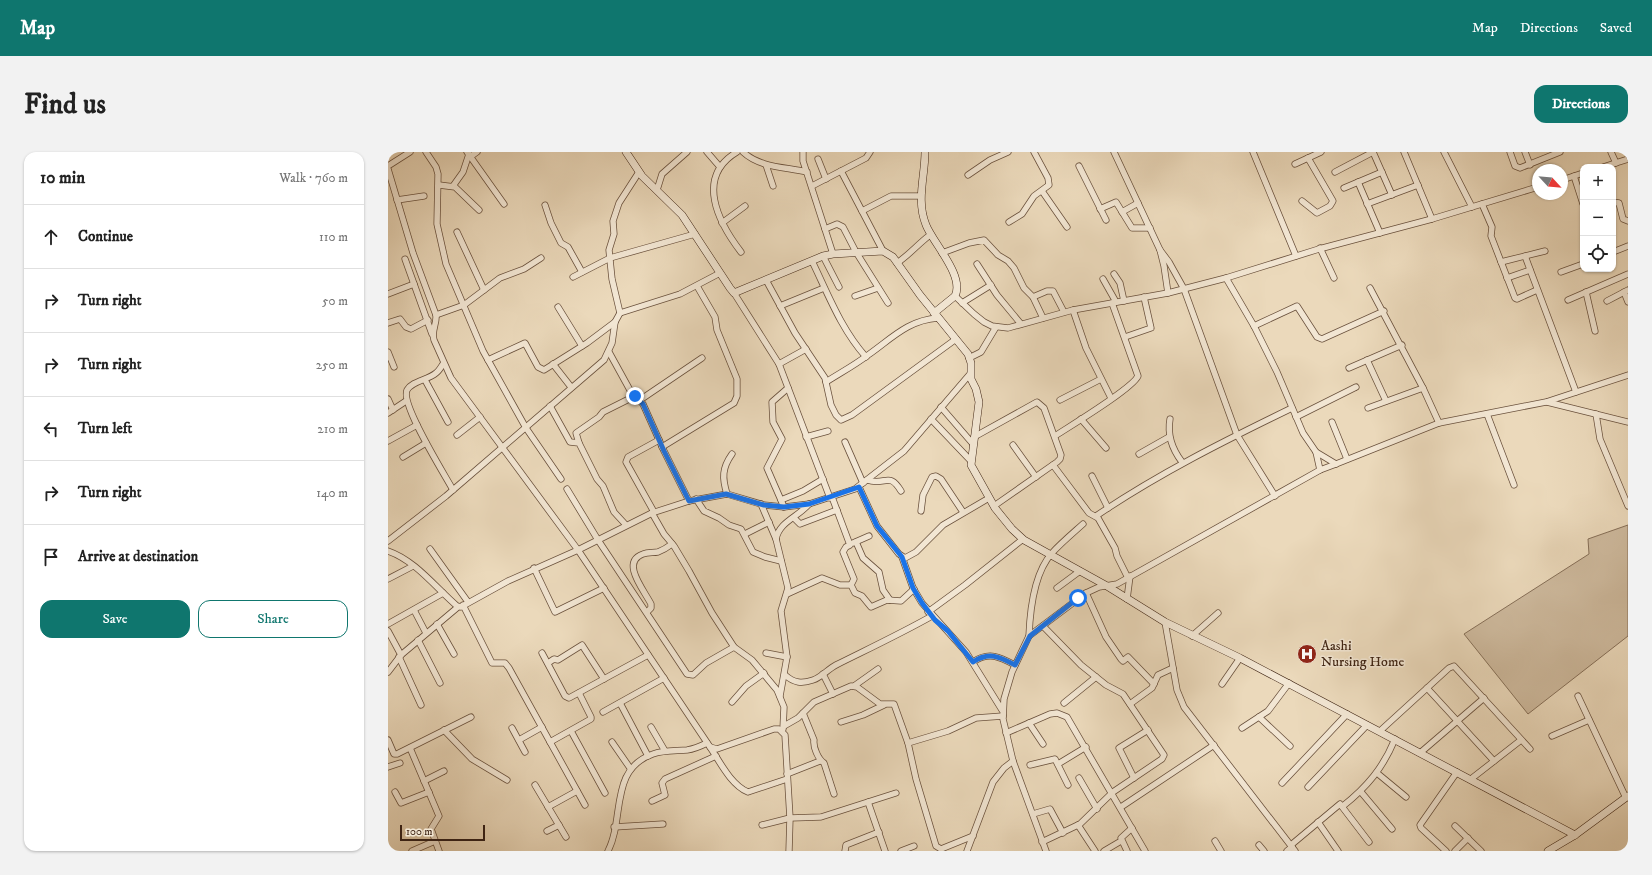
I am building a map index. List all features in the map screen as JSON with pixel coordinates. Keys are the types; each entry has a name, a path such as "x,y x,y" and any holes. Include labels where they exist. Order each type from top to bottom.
{"street":[{"path":"388,166 410,152"},
{"path":"426,152 436,167 439,185 437,224 446,264 464,304 479,344 526,428 561,479"},
{"path":"469,154 477,152"},
{"path":"626,152 639,172 682,215 734,292 779,364 823,479 837,510 853,543 863,558 879,572 882,590 890,600"},
{"path":"657,190 662,174 687,152"},
{"path":"708,152 720,167"},
{"path":"737,152 720,167 715,175 714,194 722,223 741,252"},
{"path":"743,152 752,160 766,165 807,172"},
{"path":"803,152 803,161 833,254"},
{"path":"812,186 866,158 870,152"},
{"path":"826,382 866,357 900,329 912,323 929,319 936,315 955,296 957,286 955,278 925,224 921,196 925,152"},
{"path":"968,175 990,160 1008,152"},
{"path":"1009,222 1022,214 1034,196 1050,183 1034,152"},
{"path":"1114,152 1160,250 1168,293"},
{"path":"1253,152 1296,256"},
{"path":"1295,164 1321,152"},
{"path":"1335,172 1373,152 1392,195"},
{"path":"1404,152 1432,219"},
{"path":"1444,152 1472,207"},
{"path":"1510,152 1517,168 1530,165 1560,152"},
{"path":"1525,152 1530,165"},
{"path":"1611,152 1616,163"},
{"path":"453,186 463,172 469,154"},
{"path":"469,154 504,204"},
{"path":"1302,201 1317,213 1330,206 1332,201 1308,158"},
{"path":"818,159 826,179"},
{"path":"1612,164 1628,159"},
{"path":"766,165 773,186"},
{"path":"1079,166 1106,220"},
{"path":"388,169 425,289 436,315 436,324 433,333"},
{"path":"841,171 883,251"},
{"path":"620,313 615,294 609,250 614,234 613,222 615,212 626,191 639,172"},
{"path":"1344,188 1382,172"},
{"path":"1568,178 1580,174"},
{"path":"1574,176 1582,200"},
{"path":"1358,182 1380,233"},
{"path":"439,185 453,186 461,191 479,210"},
{"path":"1367,204 1418,185"},
{"path":"955,296 974,314 996,327 1008,328 1064,312 1168,293 1226,278 1320,248 1432,219 1532,189"},
{"path":"1042,191 1067,227"},
{"path":"397,200 424,196"},
{"path":"862,211 891,196 921,196"},
{"path":"1100,209 1116,202 1132,228 1150,228"},
{"path":"1616,202 1618,202 1624,219 1628,221"},
{"path":"1122,212 1138,203"},
{"path":"1482,204 1492,227 1492,236 1516,299 1537,290"},
{"path":"545,205 551,223 561,243 568,247 582,272"},
{"path":"722,223 745,206"},
{"path":"826,229 841,224 856,252 888,303"},
{"path":"457,232 484,290"},
{"path":"573,277 610,258 695,234"},
{"path":"897,263 930,234"},
{"path":"942,253 968,243 984,240 998,255 1011,264 1024,288 1033,297 1043,318"},
{"path":"1616,251 1628,246"},
{"path":"1320,248 1334,278"},
{"path":"1160,250 1169,262 1184,289 1237,435 1274,496"},
{"path":"734,292 823,256 856,252 883,251 889,254 956,339 969,358 970,374 979,402 971,461 974,472 989,498 1012,529 1023,538 1107,586 1165,622 1289,683 1575,835"},
{"path":"1501,262 1545,251"},
{"path":"823,256 839,287"},
{"path":"1525,256 1576,392"},
{"path":"436,315 464,304 500,278 524,269 541,258"},
{"path":"405,259 443,364 451,378 578,550 730,776 744,791 748,792 820,761"},
{"path":"812,261 842,324 855,345 866,357"},
{"path":"977,264 1007,308 1021,324"},
{"path":"1561,272 1580,265"},
{"path":"1507,278 1530,270"},
{"path":"488,360 525,343 540,369 544,370 582,346 614,322 620,313 673,296 697,286 720,273"},
{"path":"1114,274 1120,283 1124,301"},
{"path":"1568,300 1628,274"},
{"path":"1226,278 1254,326 1277,372 1303,433 1316,452 1320,470"},
{"path":"1054,436 1111,398 1134,381 1138,376 1114,303 1103,279"},
{"path":"766,280 826,382 836,415 841,420 845,419 956,339"},
{"path":"388,294 414,284"},
{"path":"962,303 991,285"},
{"path":"662,447 734,403 737,396 737,380 717,330 715,317 697,286"},
{"path":"780,306 824,288"},
{"path":"855,296 878,288"},
{"path":"1370,288 1384,310 1402,345 1439,423"},
{"path":"1033,297 1047,291 1053,292 1064,312"},
{"path":"1607,301 1626,291 1628,302"},
{"path":"1586,292 1595,331"},
{"path":"1125,337 1151,328 1144,297"},
{"path":"1254,326 1297,306 1317,337 1322,338 1384,310"},
{"path":"558,307 582,346"},
{"path":"1073,310 1086,348 1111,398"},
{"path":"388,323 400,319 406,327 411,329 428,320"},
{"path":"388,541 453,490 501,447 526,428 571,387 599,365 609,352 612,343 614,322"},
{"path":"969,358 981,352 996,327"},
{"path":"1350,368 1402,345"},
{"path":"779,364 806,349"},
{"path":"388,352 394,367"},
{"path":"609,352 635,396 640,400 689,501"},
{"path":"640,400 702,358"},
{"path":"1367,360 1386,402"},
{"path":"443,364 435,374 407,390 406,401 426,443 453,490"},
{"path":"553,364 571,387"},
{"path":"388,672 400,656 437,624 463,605 534,568 578,550 653,512 696,499 726,494 761,504 784,507 809,504 831,497 863,483 904,451 970,374"},
{"path":"1046,851 1013,761 1003,713 1004,699 1015,665 1030,636 1086,593 1129,577 1320,470 1439,423 1546,402 1628,375"},
{"path":"1060,400 1101,379"},
{"path":"425,380 448,422"},
{"path":"1296,417 1356,387"},
{"path":"784,507 767,468 782,439 773,422 771,405 773,399 788,388"},
{"path":"1368,408 1423,388"},
{"path":"626,525 614,512 579,443 576,433 599,417 603,412 635,396"},
{"path":"388,399 390,411 406,401"},
{"path":"973,440 1037,402 1042,406 1061,457 1053,465 994,506"},
{"path":"1546,402 1628,422"},
{"path":"550,406 570,442 579,443"},
{"path":"941,407 973,440"},
{"path":"1096,516 1182,462 1292,408"},
{"path":"1487,414 1514,485"},
{"path":"1596,414 1600,439 1628,506"},
{"path":"457,434 480,416"},
{"path":"931,419 971,461"},
{"path":"1081,419 1106,448"},
{"path":"1170,419 1169,437 1176,455 1182,462"},
{"path":"1332,422 1348,459"},
{"path":"388,441 417,425"},
{"path":"806,436 828,431"},
{"path":"1139,454 1169,437"},
{"path":"659,440 628,457 626,462 664,534 689,571 712,613 734,647 752,660 764,673 780,696 784,707 783,729 786,740 790,818 789,851"},
{"path":"845,442 863,483 877,526 902,557 914,589 930,614 948,631 973,662 1003,713"},
{"path":"402,457 426,443"},
{"path":"1013,445 1036,477"},
{"path":"1316,452 1336,464"},
{"path":"726,494 723,476 724,470 732,454"},
{"path":"1053,465 1089,513 1096,516 1115,548 1117,556 1129,577 1127,599"},
{"path":"921,511 927,484 935,476 941,479 963,512"},
{"path":"1092,476 1108,508"},
{"path":"781,500 803,491 823,479"},
{"path":"863,483 880,482 892,479 896,481 902,491"},
{"path":"567,489 598,540 647,612 685,672 690,675 699,672 706,663 734,647"},
{"path":"902,557 905,558 913,554 932,534 963,512 989,498"},
{"path":"696,499 704,511 719,518 729,526 741,529 745,534 753,552 781,561"},
{"path":"761,504 776,539 787,584 787,594 782,610 787,657 785,675 780,696"},
{"path":"776,539 780,528 794,518 809,504"},
{"path":"794,518 800,524 837,510"},
{"path":"745,534 769,522"},
{"path":"1030,636 1030,612 1040,574 1051,554 1083,524"},
{"path":"851,585 854,579 843,552 846,547 869,536"},
{"path":"785,675 791,680 799,682 814,680 830,668 894,637 930,614 1023,538"},
{"path":"647,612 651,608 651,604 633,571 632,564 641,554 658,552 672,544"},
{"path":"430,549 463,605 492,663 503,663 507,665 585,805"},
{"path":"388,551 398,555 413,566 443,594 463,605"},
{"path":"388,579 413,566"},
{"path":"534,568 555,612 604,588"},
{"path":"1057,588 1080,571"},
{"path":"787,594 822,578 843,586 851,585"},
{"path":"851,585 855,593 862,596 870,606 890,600 901,601 914,589"},
{"path":"1086,593 1106,637 1121,659 1123,660 1128,657 1154,684"},
{"path":"388,624 443,594"},
{"path":"414,610 426,633"},
{"path":"1192,636 1218,613"},
{"path":"1165,622 1177,690 1184,707 1291,849 1338,804 1343,806 1369,842"},
{"path":"437,624 454,654"},
{"path":"1042,842 1078,825 1097,809 1112,792 1162,759 1164,755 1130,704 1119,691 1106,685 1096,677 1066,651 1043,626"},
{"path":"388,631 421,706"},
{"path":"418,640 440,683"},
{"path":"548,662 554,659 558,660 583,645 604,679"},
{"path":"542,653 567,698 648,654"},
{"path":"766,653 787,657"},
{"path":"973,662 980,658 993,655 1015,665"},
{"path":"1222,684 1240,658"},
{"path":"1380,732 1449,668 1454,666 1530,749"},
{"path":"1130,704 1152,688 1158,675 1173,668"},
{"path":"608,851 621,792 630,768 648,756 664,751 687,750 709,745 717,749 774,729 783,729 814,702 854,686 878,670"},
{"path":"732,702 746,686 764,673"},
{"path":"823,674 833,694"},
{"path":"1064,703 1096,677"},
{"path":"603,712 664,678"},
{"path":"1242,728 1268,711 1289,683"},
{"path":"854,686 884,705"},
{"path":"1427,688 1494,761"},
{"path":"550,742 589,721 591,716 578,693"},
{"path":"1548,851 1575,835 1627,797 1578,696"},
{"path":"1420,753 1484,698"},
{"path":"620,703 648,756"},
{"path":"842,722 863,715 884,705 894,704 908,743 916,779 936,846 941,849 973,836"},
{"path":"803,713 814,740 813,744 820,761 824,763 834,794"},
{"path":"908,743 948,731 976,718 1003,713"},
{"path":"1006,733 1050,714 1064,715 1070,720 1145,851"},
{"path":"1282,783 1320,745 1347,714"},
{"path":"388,740 396,754 471,716"},
{"path":"1259,717 1290,746"},
{"path":"1552,736 1589,720"},
{"path":"1029,723 1043,744"},
{"path":"1308,787 1367,725"},
{"path":"519,740 542,727"},
{"path":"651,727 664,751"},
{"path":"512,728 525,752"},
{"path":"444,730 472,759 507,780"},
{"path":"1134,778 1118,748 1148,730"},
{"path":"571,731 605,793"},
{"path":"1343,806 1361,792 1377,773 1386,759 1395,739"},
{"path":"1471,779 1521,740"},
{"path":"612,742 630,768"},
{"path":"1121,808 1214,745"},
{"path":"1058,764 1086,747"},
{"path":"410,748 439,816 437,821 431,827 439,851"},
{"path":"652,801 665,795 662,783 665,779 716,756"},
{"path":"1030,765 1054,758 1068,785"},
{"path":"967,851 993,782 1004,768 1013,761"},
{"path":"388,768 400,763"},
{"path":"424,781 444,771"},
{"path":"1446,851 1421,828 1420,825 1457,772"},
{"path":"1377,773 1406,796"},
{"path":"1079,778 1097,809"},
{"path":"535,785 566,837"},
{"path":"548,807 577,791"},
{"path":"395,792 401,803 429,792"},
{"path":"1361,792 1392,829"},
{"path":"762,825 790,818 821,817 896,793"},
{"path":"868,802 886,851"},
{"path":"1033,814 1050,809 1063,832"},
{"path":"1318,822 1338,851"},
{"path":"614,827 663,824"},
{"path":"547,831 559,825"},
{"path":"1078,825 1095,851"},
{"path":"1455,826 1481,851"},
{"path":"1104,851 1121,841 1122,837 1132,828"},
{"path":"845,851 846,845 879,832"},
{"path":"1456,851 1468,838"},
{"path":"412,851 435,840"},
{"path":"1121,841 1128,851"},
{"path":"1215,841 1220,851"},
{"path":"1259,845 1264,851"},
{"path":"901,851 914,846"}],"shaded area":[{"path":"1628,525 1628,636 1528,714 1464,634 1589,554 1588,539"}],"place":[{"name":"Aashi Nursing Home","path":"1307,654"}],"route":[{"path":"635,396 643,404 689,501 726,494 745,498 764,505 784,507 809,504 849,492 859,487 877,526 902,557 913,588 922,603 935,620 948,631 973,662 980,658 993,655 1015,665 1025,643 1030,636 1078,598"}]}
